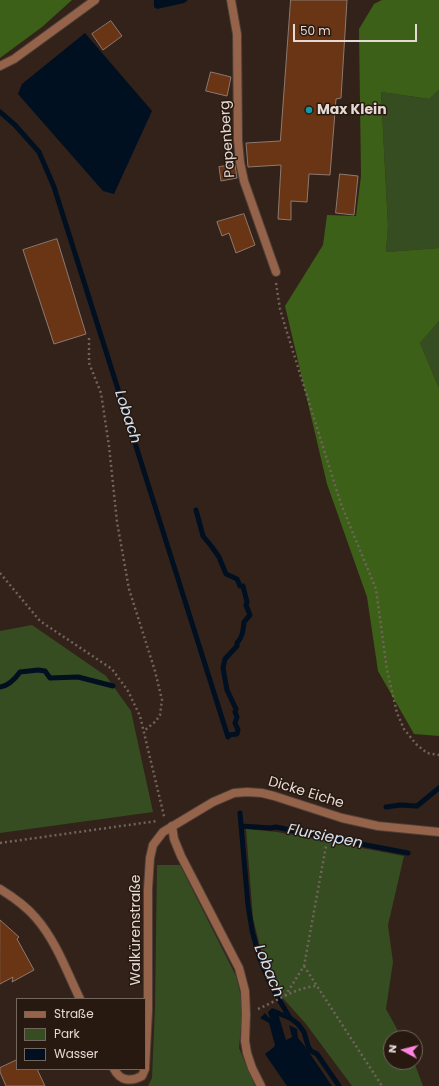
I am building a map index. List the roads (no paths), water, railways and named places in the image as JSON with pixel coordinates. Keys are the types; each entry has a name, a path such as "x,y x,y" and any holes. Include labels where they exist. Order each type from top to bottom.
{"street":[{"path":"0,66 14,59 95,0"},
{"name":"Papenberg","path":"231,0 237,34 238,140 240,162 244,182 276,272"},
{"name":"Dicke Eiche","path":"172,826 213,802 234,793 247,792 262,793 274,796 342,818 378,826 439,832"},
{"path":"172,826 174,839 181,856 239,968 245,991 245,1041 247,1053 252,1068 261,1086"},
{"name":"Walkürenstraße","path":"146,1049 148,1011 148,889 150,858 153,845 163,832 172,826"},
{"path":"0,889 17,900 36,918 52,940 80,998"},
{"name":"Walkürenstraße","path":"115,1070 124,1079 134,1080 142,1076 144,1070"}],"water":[{"path":"154,0 188,0 184,3 157,9 154,7"},
{"path":"85,33 152,111 114,194 103,191 18,94 22,84"},
{"path":"272,1008 280,1011 279,1017 286,1040 292,1037 289,1025 297,1029 298,1038 332,1086 287,1086 265,1054 275,1045 269,1023 260,1018 265,1013 270,1019 268,1012"}],"waterway":[{"name":"Lobach","path":"0,112 15,125 39,152 54,187 228,737"},
{"path":"196,510 203,536 219,557 226,574 237,579 240,586 243,586 247,602 246,605 250,615 244,622 237,646 225,659 223,668 227,690 236,709 235,712 237,717 235,723 238,730 237,734 228,735"},
{"path":"0,687 9,684 20,672 38,670 45,671 50,678 78,677 113,686"},
{"name":"Flursiepen","path":"386,807 400,805 417,806 439,788"},
{"name":"Lobach","path":"240,813 248,905 252,930 259,957 271,986 290,1018 298,1024 304,1032 311,1051 317,1054 339,1086"},
{"name":"Flursiepen","path":"241,826 276,827 408,853"},
{"name":"Lobach","path":"280,1014 290,1018"}],"place":[{"name":"Max Klein","path":"309,110"}]}
